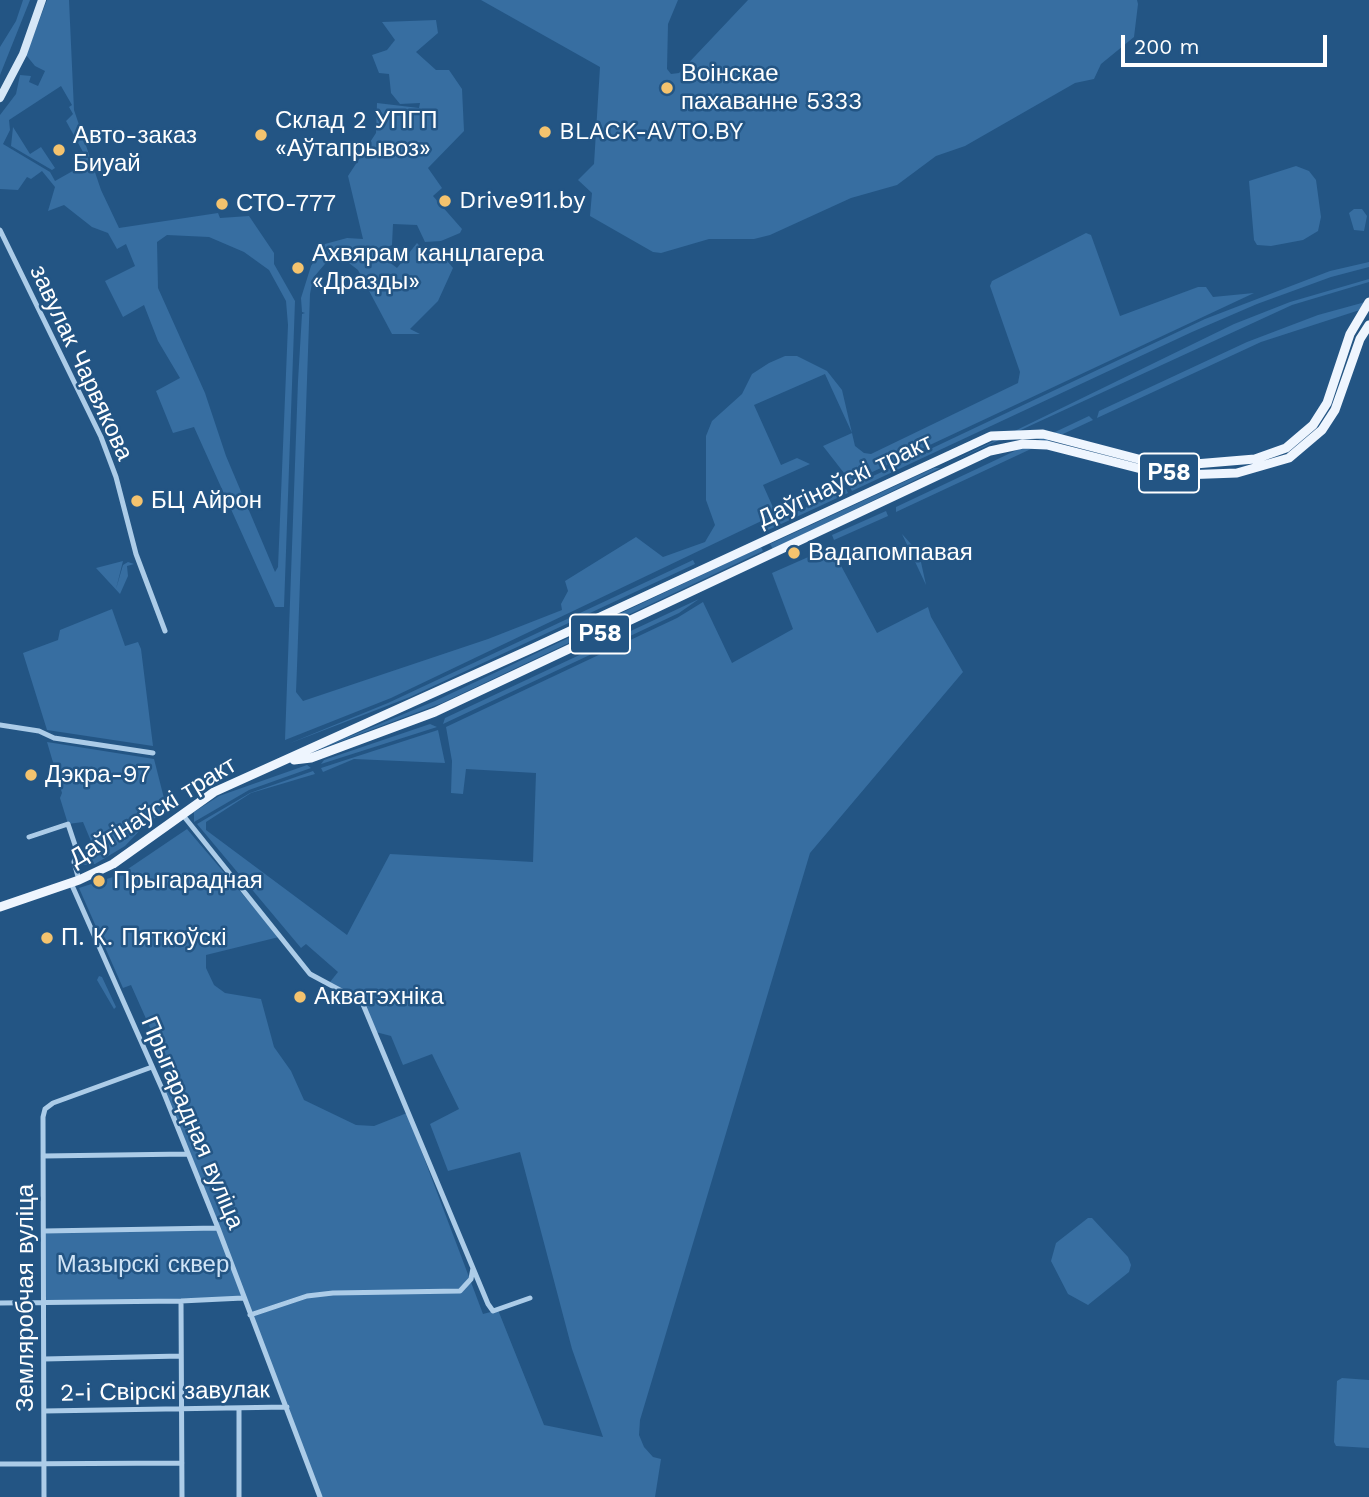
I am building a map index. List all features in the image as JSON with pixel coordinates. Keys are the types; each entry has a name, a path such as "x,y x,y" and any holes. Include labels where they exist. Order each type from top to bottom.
{"main road":[{"name":"Даўгінаўскі тракт","path":"0,907 75,882 113,864 214,792 991,436 1027,432 1146,461 1183,465 1255,459 1286,448 1313,425 1328,403 1350,334 1369,302"},
{"name":"Даўгінаўскі тракт","path":"285,761 311,758 435,712 990,451 1023,444 1046,445 1145,470 1182,475 1230,474 1260,469 1289,458 1322,430 1335,410 1360,339 1369,325"},
{"path":"940,458 946,471"}],"street":[{"path":"0,98 23,54 42,0"},
{"name":"завулак Чарвякова","path":"0,230 101,437 116,477 136,554 166,631"},
{"path":"0,725 153,753"},
{"path":"182,814 310,974 362,1002 493,1311 530,1298"},
{"name":"Прыгарадная вуліца","path":"29,837 68,824 77,851 74,862 75,882 218,1228 320,1497"},
{"name":"Земляробчая вуліца","path":"44,1497 45,1109 53,1103 152,1067"},
{"path":"43,1156 188,1154"},
{"path":"44,1231 218,1228"},
{"path":"250,1315 307,1296 333,1293 460,1291 471,1279 473,1266"},
{"path":"0,1303 181,1301 243,1297"},
{"path":"181,1301 182,1497"},
{"path":"44,1359 181,1356"},
{"name":"2-і Свірскі завулак","path":"44,1411 287,1407"},
{"path":"239,1408 239,1497"},
{"path":"0,1464 182,1463"}],"green space":[{"path":"23,0 30,0 0,75 0,47 16,21"},
{"path":"47,0 69,0 74,110 101,190 119,228 218,213 220,218 249,216 274,253 274,264 295,301 284,607 275,607 194,427 173,433 156,391 180,378 158,341 144,305 123,317 105,281 135,266 126,244 117,249 108,233 92,227 64,205 48,211 55,187 42,171 31,179 27,177 18,190 0,189 0,115 16,94 20,75 31,76 29,82 38,86 45,71 35,66 26,55","holes":["61,86 72,105 69,107 73,114 66,121 83,152 72,158 78,168 55,181 50,172 3,144 10,130 9,120","167,235 209,237 244,252 269,270 286,301 288,325 278,567 275,572 226,456 205,393 158,288 157,242"]},
{"path":"481,0 678,0 668,24 667,69 671,74 679,73 748,0 1137,0 1138,4 1134,37 1101,64 1094,79 1075,83 965,146 936,156 897,185 851,198 770,235 754,239 709,239 661,253 653,252 590,216 592,193 578,180 594,164 600,67"},
{"path":"436,20 438,33 416,52 436,70 449,70 462,89 464,131 428,168 442,188 433,196 462,229 460,233 441,241 425,242 417,225 393,224 392,245 376,252 397,268 417,243 432,260 445,258 453,268 438,301 410,329 420,334 392,334 358,270 345,260 330,258 313,278 310,294 296,692 303,701 488,639 562,610 561,604 568,591 565,581 636,537 663,557 705,542 715,525 706,500 706,436 712,421 742,394 752,374 769,363 785,356 797,356 827,371 842,390 852,433 825,374 754,405 781,465 797,458 810,464 763,485 776,514 391,698 285,740 298,381 302,314 305,313 302,312 301,298 311,266 325,244 347,238 363,239 348,176 376,133 377,103 419,108 420,103 400,104 391,93 389,74 379,73 372,55 387,50 395,40 382,22"},
{"path":"13,127 30,154 41,147 55,168 52,170 11,146"},
{"path":"1296,166 1309,171 1316,180 1321,217 1318,231 1303,240 1271,246 1257,245 1254,240 1249,181"},
{"path":"1354,209 1362,209 1367,216 1364,231 1354,230 1349,213"},
{"path":"1086,233 1091,235 1120,316 1198,287 1206,287 1213,297 1254,293 851,482 823,446 852,433 855,446 864,453 871,454 1018,383 1020,372 990,286 992,281"},
{"path":"1369,262 1369,267 1331,277 1257,304 1192,332 852,491 850,487 1205,319 1330,271"},
{"path":"1369,279 1369,282 1292,305 947,464 1234,324 1290,302"},
{"path":"1369,301 1369,307 1261,342 1097,418 1099,411 1247,342 1318,315"},
{"path":"1089,416 1093,420 896,512 896,507"},
{"path":"934,468 940,468 773,549 770,544"},
{"path":"846,489 848,493 764,532 762,528"},
{"path":"886,511 888,516 834,540 832,535"},
{"path":"902,534 919,553 926,585"},
{"path":"761,547 763,551 442,703 312,752 435,701"},
{"name":"Мазырскі сквер","path":"831,547 877,633 928,607 963,672 810,853 640,1420 639,1435 644,1447 653,1457 661,1459 655,1497 320,1497 244,1297 44,1303 44,1231 218,1228 164,1092 176,1086 131,985 123,988 79,888 119,875 187,829 279,937 206,955 206,968 214,985 225,993 261,999 274,1047 291,1071 304,1100 356,1125 374,1126 407,1113 483,1314 498,1310 544,1425 603,1437 572,1349 520,1152 448,1171 430,1124 459,1109 432,1054 403,1065 391,1036 372,1031 362,1002 330,982 338,972 306,944 301,948 197,824 250,793 313,771 315,774 251,793 206,822 206,830 347,935 390,854 533,862 536,773 466,769 463,794 451,793 452,761 446,727 677,618 703,602 732,663 793,629 772,573"},
{"path":"693,560 695,564 410,697 288,744 388,703"},
{"path":"123,561 116,589 123,565 128,562 134,564 127,566 128,576 120,594 96,568"},
{"path":"699,599 679,613 443,724 445,718"},
{"path":"112,609 125,646 138,642 141,649 153,746 47,730 23,653 58,640 60,630"},
{"path":"430,724 437,727 321,764 324,760"},
{"path":"438,730 445,763 354,759 323,772 321,768"},
{"path":"47,742 154,759 167,810 146,824 125,846 95,864 83,865 80,863 79,854 93,846 83,822 68,824"},
{"path":"307,765 311,768 249,790 194,822 194,812 219,796"},
{"path":"99,976 102,977 116,1007 114,1009 97,980"},
{"path":"1088,1218 1092,1218 1128,1257 1131,1265 1129,1272 1088,1305 1068,1294 1051,1261 1056,1243"},
{"path":"1342,1378 1369,1380 1369,1448 1336,1446 1334,1442 1337,1381"}],"place":[{"name":"Воінскае пахаванне 5333","path":"667,88"},
{"name":"BLACK-AVTO.BY","path":"545,132"},
{"name":"Склад 2 УПГП «Аўтапрывоз»","path":"261,135"},
{"name":"Авто-заказ Биуай","path":"59,150"},
{"name":"Drive911.by","path":"445,201"},
{"name":"СТО-777","path":"222,204"},
{"name":"Ахвярам канцлагера «Дразды»","path":"298,268"},
{"name":"БЦ Айрон","path":"137,501"},
{"name":"Вадапомпавая","path":"794,553"},
{"name":"Дэкра-97","path":"31,775"},
{"name":"Прыгарадная","path":"99,881"},
{"name":"П. К. Пяткоўскі","path":"47,938"},
{"name":"Акватэхніка","path":"300,997"}]}
